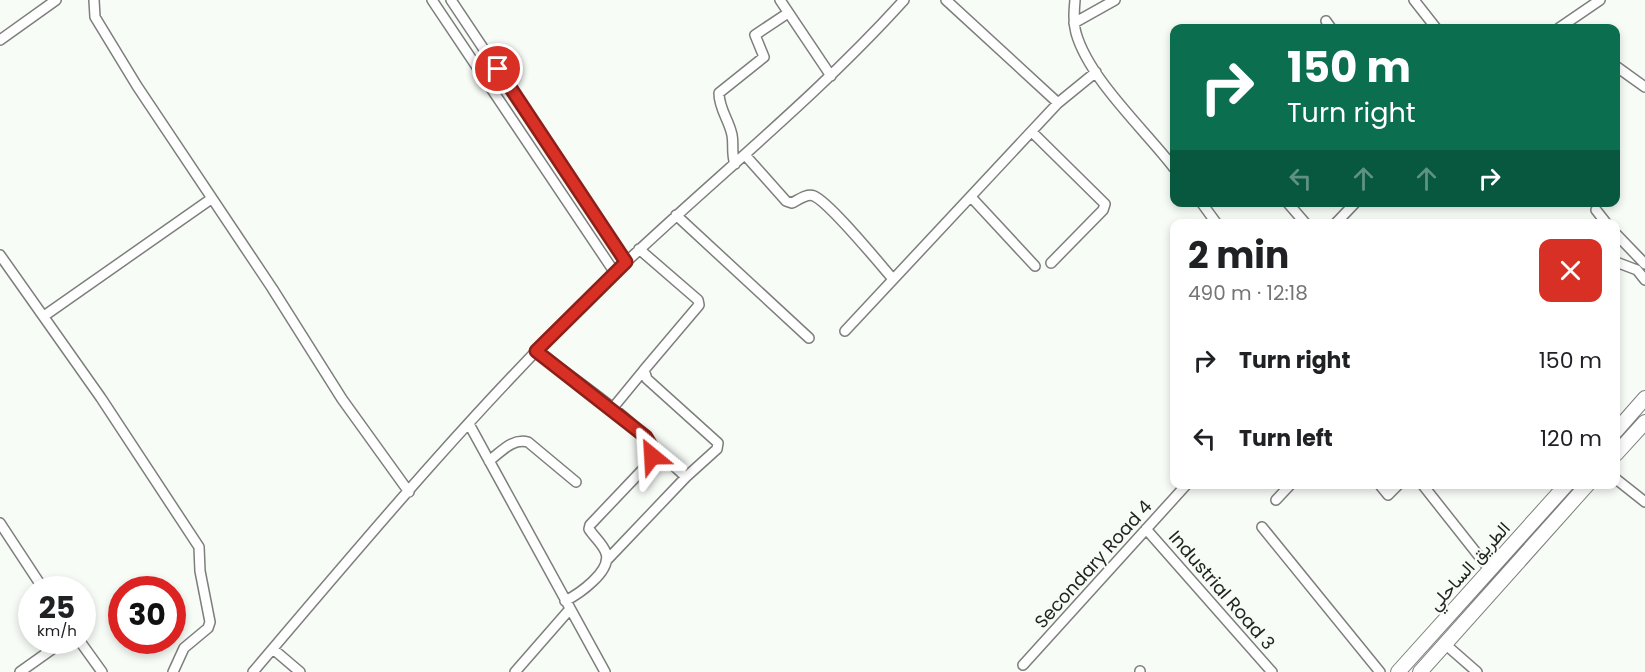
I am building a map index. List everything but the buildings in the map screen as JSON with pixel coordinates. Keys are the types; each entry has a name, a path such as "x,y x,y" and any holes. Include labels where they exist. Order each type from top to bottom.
{"highway":[{"path":"1620,426 1645,398"},
{"path":"1620,450 1645,422"},
{"name":"الطريق الساحلي","path":"1398,672 1563,489"},
{"name":"الطريق الساحلي","path":"1420,672 1584,489"}],"street":[{"path":"0,40 56,0"},
{"path":"93,0 95,17 211,199 342,399 409,492"},
{"path":"432,0 615,273"},
{"path":"451,0 626,262"},
{"path":"780,0 831,76"},
{"path":"253,672 409,492 536,351 639,249 831,76 904,0"},
{"path":"946,0 1058,103"},
{"path":"1075,0 1074,22 1082,50 1096,72 1170,158"},
{"path":"1074,22 1115,0"},
{"path":"1414,0 1433,24"},
{"path":"1565,24 1600,0"},
{"path":"735,164 731,151 732,135 719,103 719,93 764,57 755,35 788,13"},
{"path":"1620,69 1645,87"},
{"path":"845,331 1058,103 1096,72"},
{"path":"1032,132 1105,204 1103,210 1051,263"},
{"path":"745,155 786,201 792,203 808,195 814,196 828,207 893,279"},
{"path":"971,197 1035,266"},
{"path":"44,316 211,199"},
{"path":"1291,207 1302,219"},
{"path":"1340,219 1351,207"},
{"path":"1596,210 1603,219"},
{"path":"676,215 809,338"},
{"path":"1620,238 1645,264"},
{"path":"612,409 699,305 698,300 639,249"},
{"path":"0,255 180,515 199,547 200,571 210,622 208,628 184,648 173,672"},
{"path":"1620,264 1637,270 1645,280"},
{"path":"536,351 646,437 652,447 686,477"},
{"path":"515,672 568,605 600,572 606,561 686,477 717,449 718,443 647,379 644,370"},
{"path":"470,424 605,672"},
{"path":"489,461 512,443 520,440 528,442 576,482"},
{"path":"606,561 606,554 589,529 590,525 647,465 652,456 652,447"},
{"path":"1620,482 1645,502"},
{"name":"Secondary Road 4","path":"1023,665 1182,489"},
{"path":"1276,500 1286,489"},
{"path":"1383,489 1388,495 1394,489"},
{"path":"1426,489 1490,570"},
{"path":"0,523 35,576"},
{"path":"1262,527 1380,672"},
{"name":"Industrial Road 3","path":"1146,529 1272,672"},
{"path":"1445,644 1477,672"},
{"path":"273,649 300,672"},
{"path":"20,672 45,654"},
{"path":"89,654 102,672"}],"route":[{"path":"498,69 626,262 536,351 646,437 652,447 652,456"}]}
